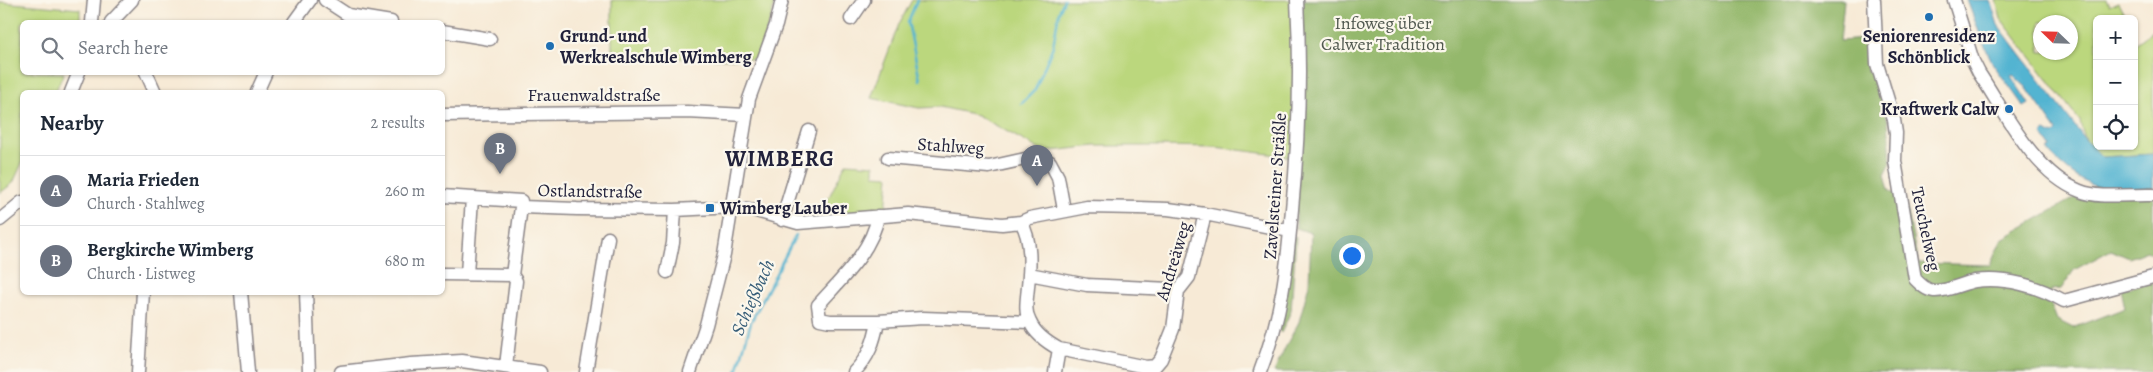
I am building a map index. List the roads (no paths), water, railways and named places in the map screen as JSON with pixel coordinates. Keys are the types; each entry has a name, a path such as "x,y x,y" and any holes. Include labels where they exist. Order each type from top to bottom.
{"street":[{"path":"92,20 94,0"},
{"path":"115,20 132,0"},
{"path":"295,20 310,0"},
{"path":"325,0 348,16 377,20"},
{"path":"690,372 706,325 724,255 746,116 755,81 776,25 782,0"},
{"path":"852,19 864,0"},
{"name":"Zavelsteiner Sträßle","path":"1260,372 1278,321 1286,277 1299,138 1300,56 1296,0"},
{"name":"Teuchelweg","path":"1874,0 1877,64 1894,120 1896,133 1895,161 1915,279 1923,287 1935,291 1976,281 2012,282 2051,293 2064,301 2153,277"},
{"path":"1954,0 1973,61 1979,73 2028,149 2044,168 2080,192 2097,194 2153,194"},
{"path":"445,32 490,39"},
{"path":"72,90 77,75"},
{"path":"147,75 154,90"},
{"path":"258,90 265,75"},
{"name":"Frauenwaldstraße","path":"445,114 668,112 746,116"},
{"path":"782,220 809,131"},
{"name":"Stahlweg","path":"888,158 981,167 1025,159 1050,162 1058,177 1064,210"},
{"path":"445,196 521,201"},
{"path":"467,274 472,198"},
{"path":"0,220 20,204"},
{"name":"Ostlandstraße","path":"512,274 521,207 676,210 733,207 749,209 782,220 798,223 908,214 988,223 1021,222 1030,218 1087,206 1205,214 1290,231"},
{"path":"667,272 674,243 676,210"},
{"name":"Andreäweg","path":"1058,349 1146,367 1155,366 1161,359 1173,329 1178,291 1189,277 1205,214"},
{"path":"878,216 876,228 853,266 818,305 820,319 830,321 878,321 923,318 1029,322"},
{"path":"1021,222 1026,230 1029,274 1026,310 1029,322 1048,343 1058,349 1055,372"},
{"path":"586,372 608,238"},
{"path":"445,274 512,274 516,281 506,366"},
{"path":"1029,274 1087,286 1170,289 1178,291"},
{"path":"138,372 143,295"},
{"path":"241,295 248,372"},
{"path":"306,295 309,372"},
{"path":"854,372 865,361 875,340 878,321"},
{"path":"341,372 506,366 540,372"}],"water":[{"path":"1967,0 1990,0 1998,25 2093,148 2093,150 2102,157 2153,154 2153,188 2094,186 2075,176 2057,161 2048,150 2051,147 2042,134 2046,131 2053,135 2057,131 2026,87 2013,75 2011,76 2029,104 2024,107 1993,64"}],"waterway":[{"path":"917,0 908,22 920,80"},
{"path":"1021,104 1035,90 1053,46 1059,12 1064,0"},
{"name":"Schießbach","path":"737,372 751,322 796,235"}],"place":[{"name":"Seniorenresidenz Schönblick","path":"1929,17"},
{"name":"Grund- und Werkrealschule Wimberg","path":"550,46"},
{"name":"Kraftwerk Calw","path":"2009,109"},
{"name":"Bergkirche Wimberg","path":"500,174"},
{"name":"Maria Frieden","path":"1037,186"},
{"name":"Wimberg Lauber","path":"710,208"}],"district":[{"name":"WIMBERG","path":"780,158"}],"park label":[{"name":"Infoweg über Calwer Tradition","path":"1383,33"}]}
